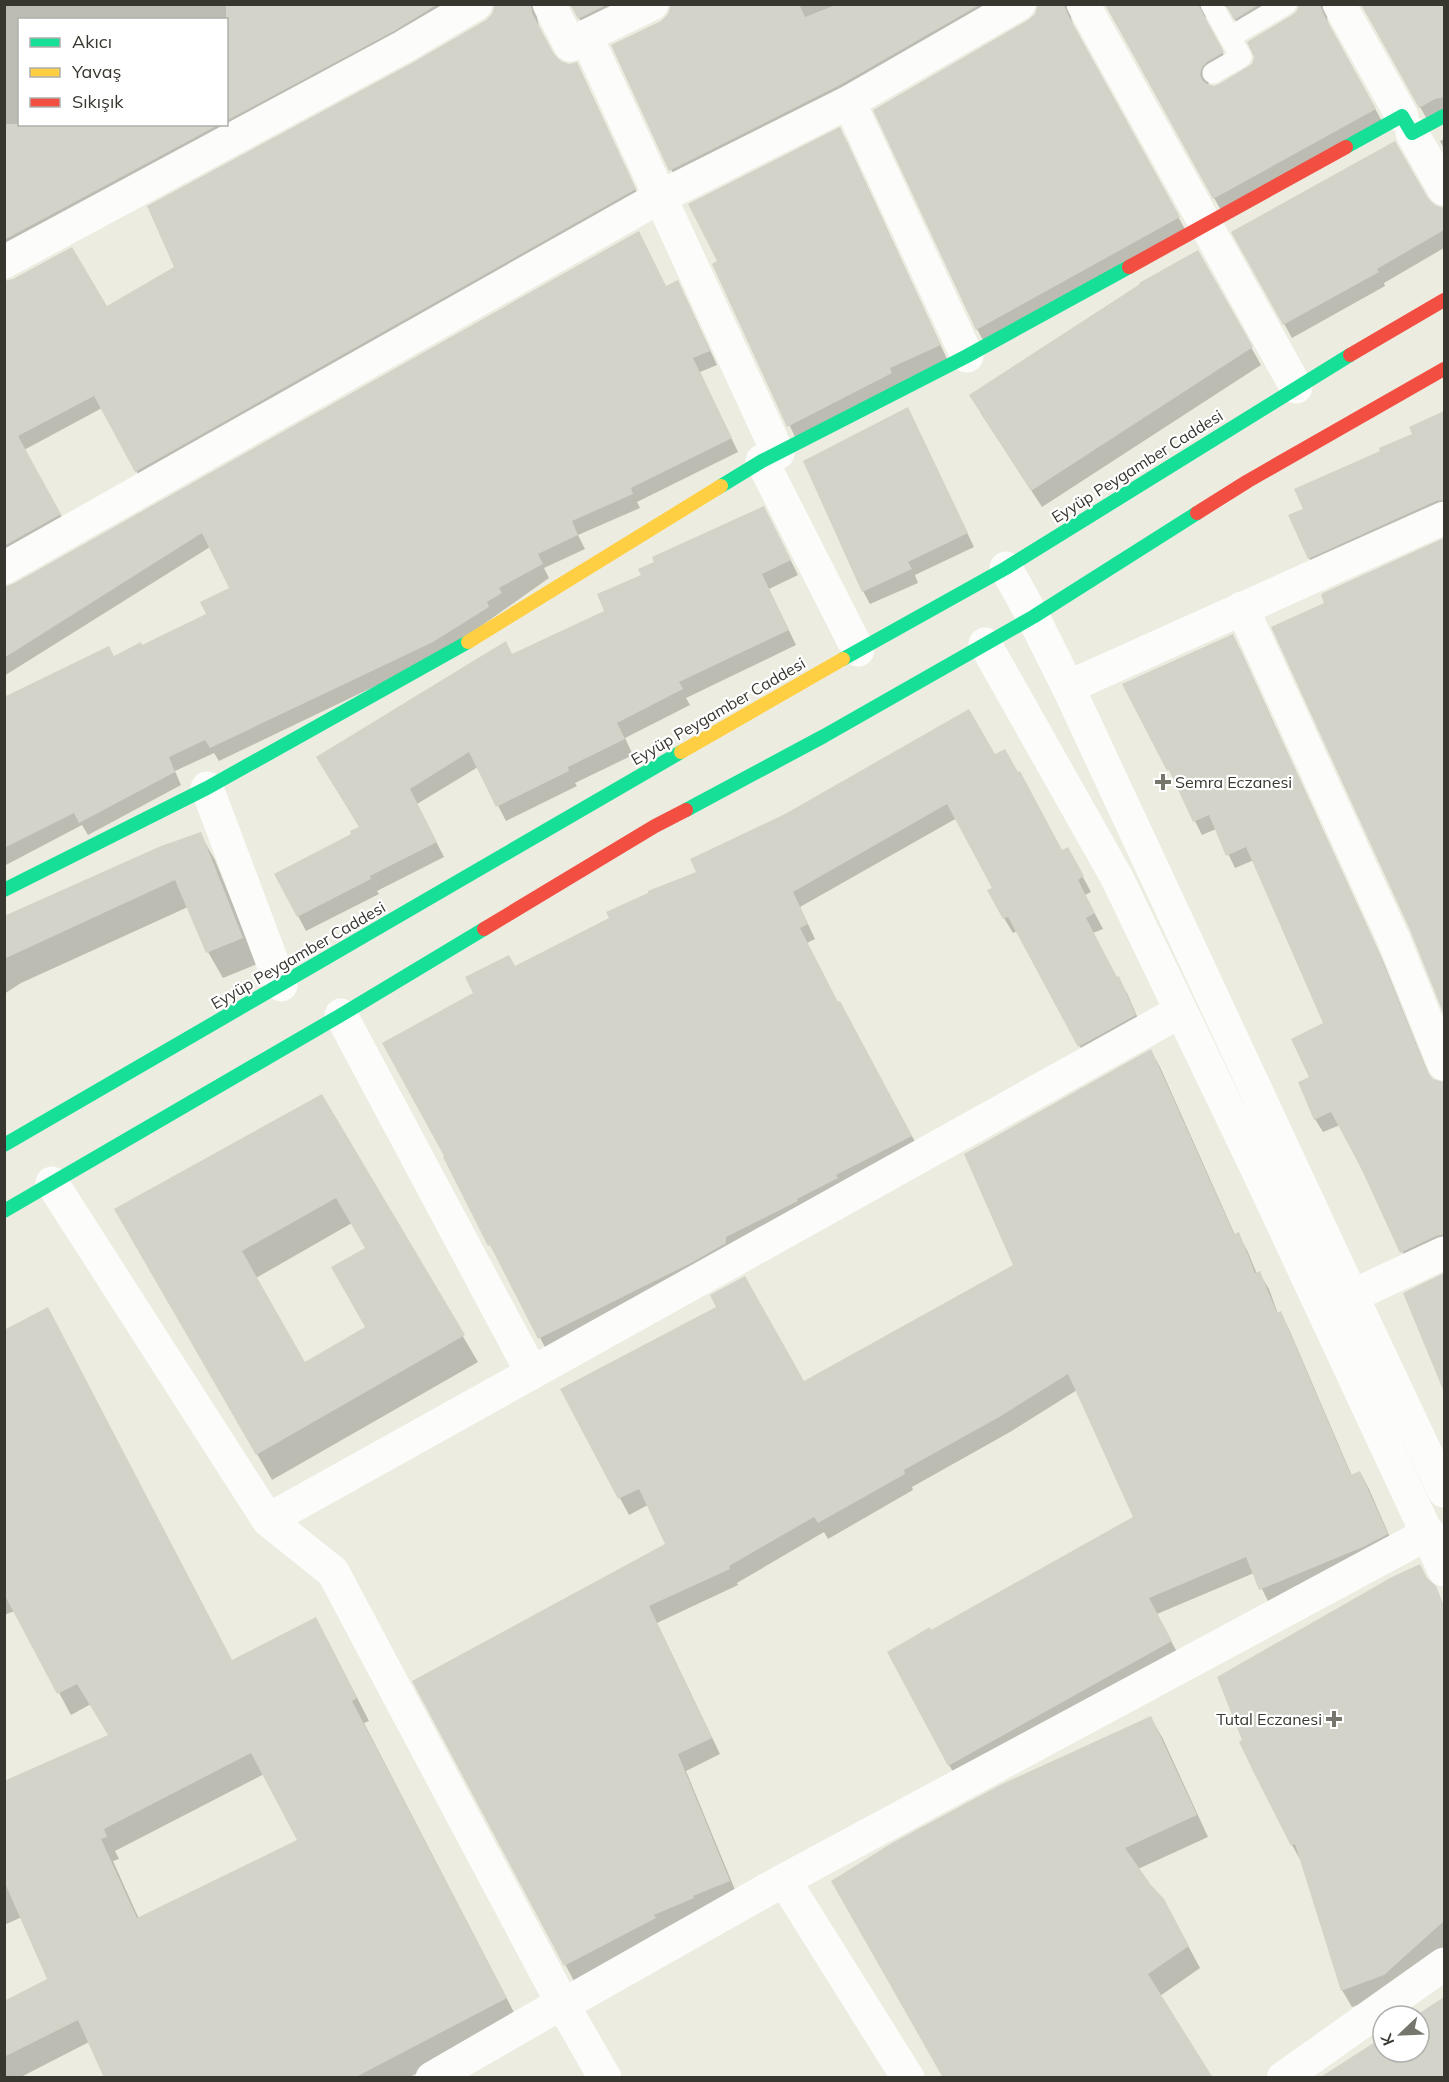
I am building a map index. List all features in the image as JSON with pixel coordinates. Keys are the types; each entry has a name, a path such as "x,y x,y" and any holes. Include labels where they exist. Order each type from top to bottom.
{"main road":[{"path":"4,890 207,788 442,658 770,457 968,356 1206,224 1407,125 1444,116"},
{"name":"Eyyüp Peygamber Caddesi","path":"4,1145 858,650 1006,568 1296,387 1444,300"},
{"path":"4,1211 341,1015 655,826 824,736 1034,617 1248,481 1444,369"}],"street":[{"path":"4,262 403,47 476,4"},
{"path":"549,4 570,45 652,4"},
{"path":"4,568 660,197 849,102 1019,4"},
{"path":"1083,4 1296,387"},
{"path":"1339,4 1444,189"},
{"path":"586,36 660,197 770,457 858,650"},
{"path":"849,102 968,356"},
{"path":"1068,687 1444,518"},
{"path":"1006,568 1034,617 1068,687 1444,1491"},
{"path":"1242,608 1393,938 1444,1064"},
{"path":"985,644 1117,878 1429,1533 1444,1570"},
{"path":"207,788 281,985"},
{"path":"268,1520 1181,1011"},
{"path":"341,1015 532,1374"},
{"path":"52,1183 268,1520 333,1572 562,2003 605,2078"},
{"path":"1352,1296 1444,1253"},
{"path":"432,2078 784,1880 1429,1533"},
{"path":"784,1880 908,2078"},
{"path":"1283,2078 1444,1964"}],"lane":[{"path":"1211,4 1241,57 1213,73"},
{"path":"1230,37 1286,4"}],"building":[{"path":"226,4 438,4 394,31 228,120 228,18 226,18"},
{"path":"495,4 531,4 532,13 554,54 561,61 569,64 577,62 636,189 135,472 94,396 18,436 61,514 4,546 4,281 13,279 72,247 107,306 174,267 147,206 412,63 486,20 492,14"},
{"path":"570,4 608,4 578,19"},
{"path":"671,4 799,4 805,17 838,4 981,4 840,85 669,171 611,45 661,21 668,14"},
{"path":"1038,4 1064,4 1180,217 976,330 873,110 1028,20 1035,14"},
{"path":"1105,4 1198,4 1224,52 1202,67 1200,74 1202,80 1214,86 1252,64 1254,57 1247,42 1292,15 1297,11 1299,4 1320,4 1376,109 1213,199"},
{"path":"1226,4 1260,4 1234,20"},
{"path":"1361,4 1444,4 1444,97 1419,108"},
{"path":"4,124 18,124 18,126 216,126 4,240"},
{"path":"840,127 941,345 890,368 892,373 787,427 712,264 717,261 688,204"},
{"path":"1395,141 1428,198 1435,205 1444,208 1444,230 1377,269 1379,272 1283,325 1231,232"},
{"path":"639,231 666,286 678,280 710,351 693,358 732,438 631,488 633,494 572,521 578,535 538,554 543,564 499,588 502,593 487,602 489,607 433,642 210,748 205,740 169,757 175,772 79,823 74,813 4,848 4,697 109,646 114,656 206,614 200,602 229,588 202,533 4,658 4,587"},
{"path":"1198,250 1253,347 1031,491 969,395 1139,283"},
{"path":"908,407 968,533 908,562 912,569 862,592 803,461"},
{"path":"1444,411 1444,500 1436,501 1308,559 1288,515 1303,509 1294,489 1380,451 1379,448 1412,434 1409,427"},
{"path":"764,506 791,560 762,574 789,630 679,682 683,689 617,723 625,739 568,767 569,771 496,807 469,752 410,789 437,842 297,917 274,874 351,834 350,831 359,827 316,757 506,641 512,654 604,611 597,594 641,575 638,569 654,562 652,557"},
{"path":"1444,538 1444,1015 1410,930 1271,627 1324,603 1321,595 1323,593"},
{"path":"1233,634 1376,945 1427,1071 1433,1079 1444,1082 1444,1234 1400,1253 1361,1168 1331,1112 1314,1120 1298,1082 1309,1077 1291,1039 1323,1023 1246,847 1226,856 1209,815 1193,822 1169,770 1167,771 1122,684"},
{"path":"969,709 995,754 1005,749 1018,772 1020,771 1062,850 1068,847 1084,876 1078,880 1095,913 1086,918 1117,977 1119,976 1136,1015 1078,1047 1008,917 1003,919 987,890 992,888 947,804 793,892 808,924 800,928 912,1136 836,1175 838,1178 797,1199 798,1201 726,1237 726,1243 693,1262 538,1339 490,1245 488,1246 444,1156 382,1043 473,993 465,977 509,955 515,966 609,918 606,912 648,891 696,872 690,859 785,814"},
{"path":"201,832 243,938 206,953 175,880 4,959 4,916 161,846"},
{"path":"1151,1049 1234,1234 1239,1232 1255,1273 1260,1271 1277,1313 1281,1311 1351,1475 1360,1471 1388,1534 1363,1547 1259,1590 1246,1557 1149,1598 1172,1641 948,1766 887,1652 930,1627 931,1630 1133,1517 1068,1374 1001,1416 904,1470 905,1474 818,1523 814,1517 729,1566 730,1569 649,1606 712,1738 678,1754 730,1881 654,1915 656,1918 564,1966 412,1681 665,1544 639,1489 618,1499 560,1389 716,1307 710,1295 745,1276 804,1381 1013,1265 964,1154"},
{"path":"322,1094 465,1335 256,1455 114,1209","holes":["336,1198 365,1248 331,1267 365,1327 305,1362 242,1251"]},
{"path":"1444,1273 1444,1392 1403,1293"},
{"path":"48,1307 232,1660 316,1617 357,1698 352,1701 507,1998 354,2078 104,2078 78,2020 4,2057 4,2001 47,1979 4,1881 4,1781 108,1735 77,1684 57,1694 4,1594 4,1330","holes":["251,1753 297,1840 137,1918 101,1839 107,1837 104,1829"]},
{"path":"1420,1564 1427,1578 1436,1586 1444,1606 1444,1921 1384,1975 1341,1991 1295,1844 1291,1846 1239,1742 1242,1740 1217,1677 1392,1577"},
{"path":"1151,1716 1197,1815 1125,1848 1151,1885 1164,1899 1189,1946 1148,1974 1213,2078 943,2078 831,1881 892,1843 1000,1785"},
{"path":"1444,1997 1444,2078 1319,2078 1371,2045 1371,2064 1431,2064 1431,2006"}],"traffic: fast":[{"path":"1346,147 1402,116 1412,133 1444,116"},
{"path":"721,486 762,461 967,356 1129,267"},
{"path":"843,659 1006,568 1350,355"},
{"path":"686,810 824,736 1033,617 1197,513"},
{"path":"4,890 207,788 468,642"},
{"path":"4,1145 681,752"},
{"path":"4,1211 484,929"}],"traffic: slow":[{"path":"468,642 721,486"},
{"path":"681,752 843,659"}],"traffic: jam":[{"path":"1129,267 1346,147"},
{"path":"1350,355 1444,300"},
{"path":"1197,513 1248,481 1444,369"},
{"path":"484,929 655,826 686,810"}],"place":[{"name":"Semra Eczanesi","path":"1163,782"},
{"name":"Tutal Eczanesi","path":"1334,1719"}]}
